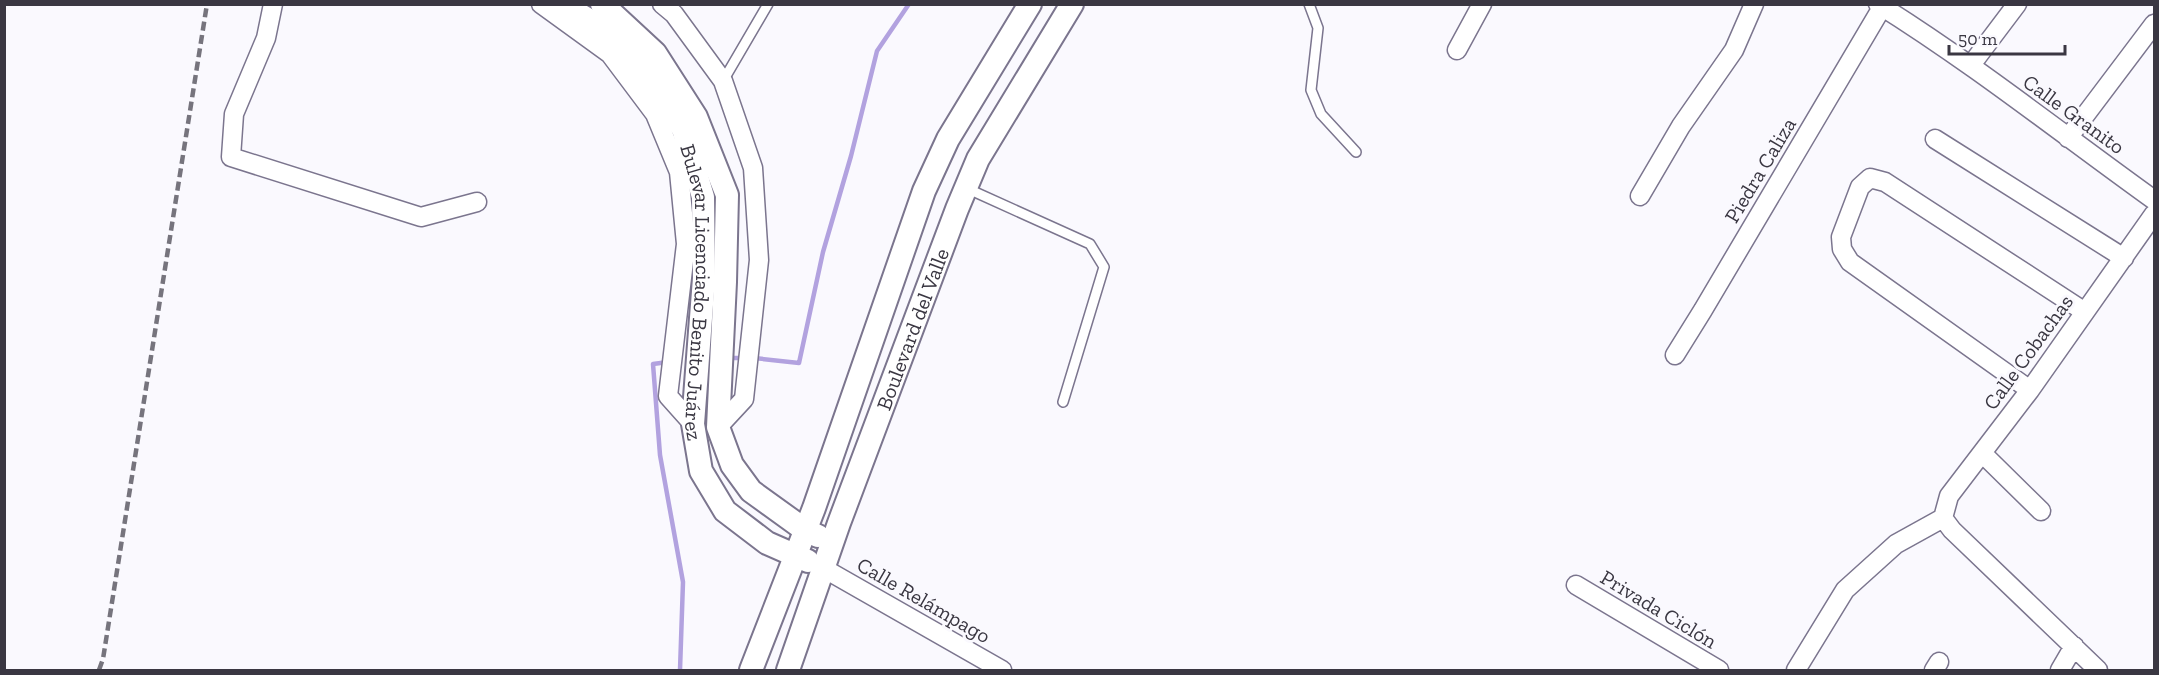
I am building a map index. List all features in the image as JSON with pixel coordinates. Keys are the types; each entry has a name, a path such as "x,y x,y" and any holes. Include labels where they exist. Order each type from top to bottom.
{"street":[{"path":"273,4 266,38 234,114 231,157 421,217 477,202"},
{"path":"541,4 610,54 655,114 679,172 686,244 668,396 693,424"},
{"name":"Bulevar Licenciado Benito Juárez","path":"562,4 599,26 639,66 683,129 703,197 704,278 693,424 701,471 725,511 768,543 824,568"},
{"name":"Bulevar Licenciado Benito Juárez","path":"602,4 655,53 696,117 727,195 718,427 732,465 751,490 805,530 832,543"},
{"path":"662,4 674,14 723,81 753,168 759,260 744,399 718,427"},
{"name":"Boulevard del Valle","path":"751,670 796,555 924,191 948,139 1030,4"},
{"name":"Boulevard del Valle","path":"788,670 832,543 978,159 1072,4"},
{"path":"1457,50 1482,4"},
{"path":"1640,196 1681,126 1734,50 1754,4"},
{"path":"1971,65 2017,4"},
{"name":"Calle Granito","path":"1882,6 1971,65 2154,200"},
{"name":"Piedra Caliza","path":"1674,355 1703,310 1882,6"},
{"path":"2068,138 2154,24"},
{"path":"1935,139 2124,258"},
{"path":"2030,390 1850,262 1842,249 1841,237 1860,187 1870,178 1885,182 2085,312"},
{"name":"Calle Cobachas","path":"1943,518 1949,496 2030,390 2154,214"},
{"path":"1982,453 2041,511"},
{"path":"1796,670 1845,590 1896,544 1943,518 1952,530 2098,670"},
{"name":"Calle Relámpago","path":"824,568 1002,670"},
{"name":"Privada Ciclón","path":"1576,585 1719,670"},
{"path":"2060,670 2074,646"}],"lane":[{"path":"723,81 768,4"},
{"path":"1309,4 1318,28 1311,90 1321,114 1356,152"},
{"path":"966,188 1090,244 1104,267 1063,402"}],"waterway":[{"path":"754,358 799,363 823,252 851,156 877,51 909,4"},
{"path":"727,358 745,358"},
{"path":"668,362 653,364 660,455 683,582 680,670"}],"railway":[{"path":"99,670 103,659 207,4"}]}
